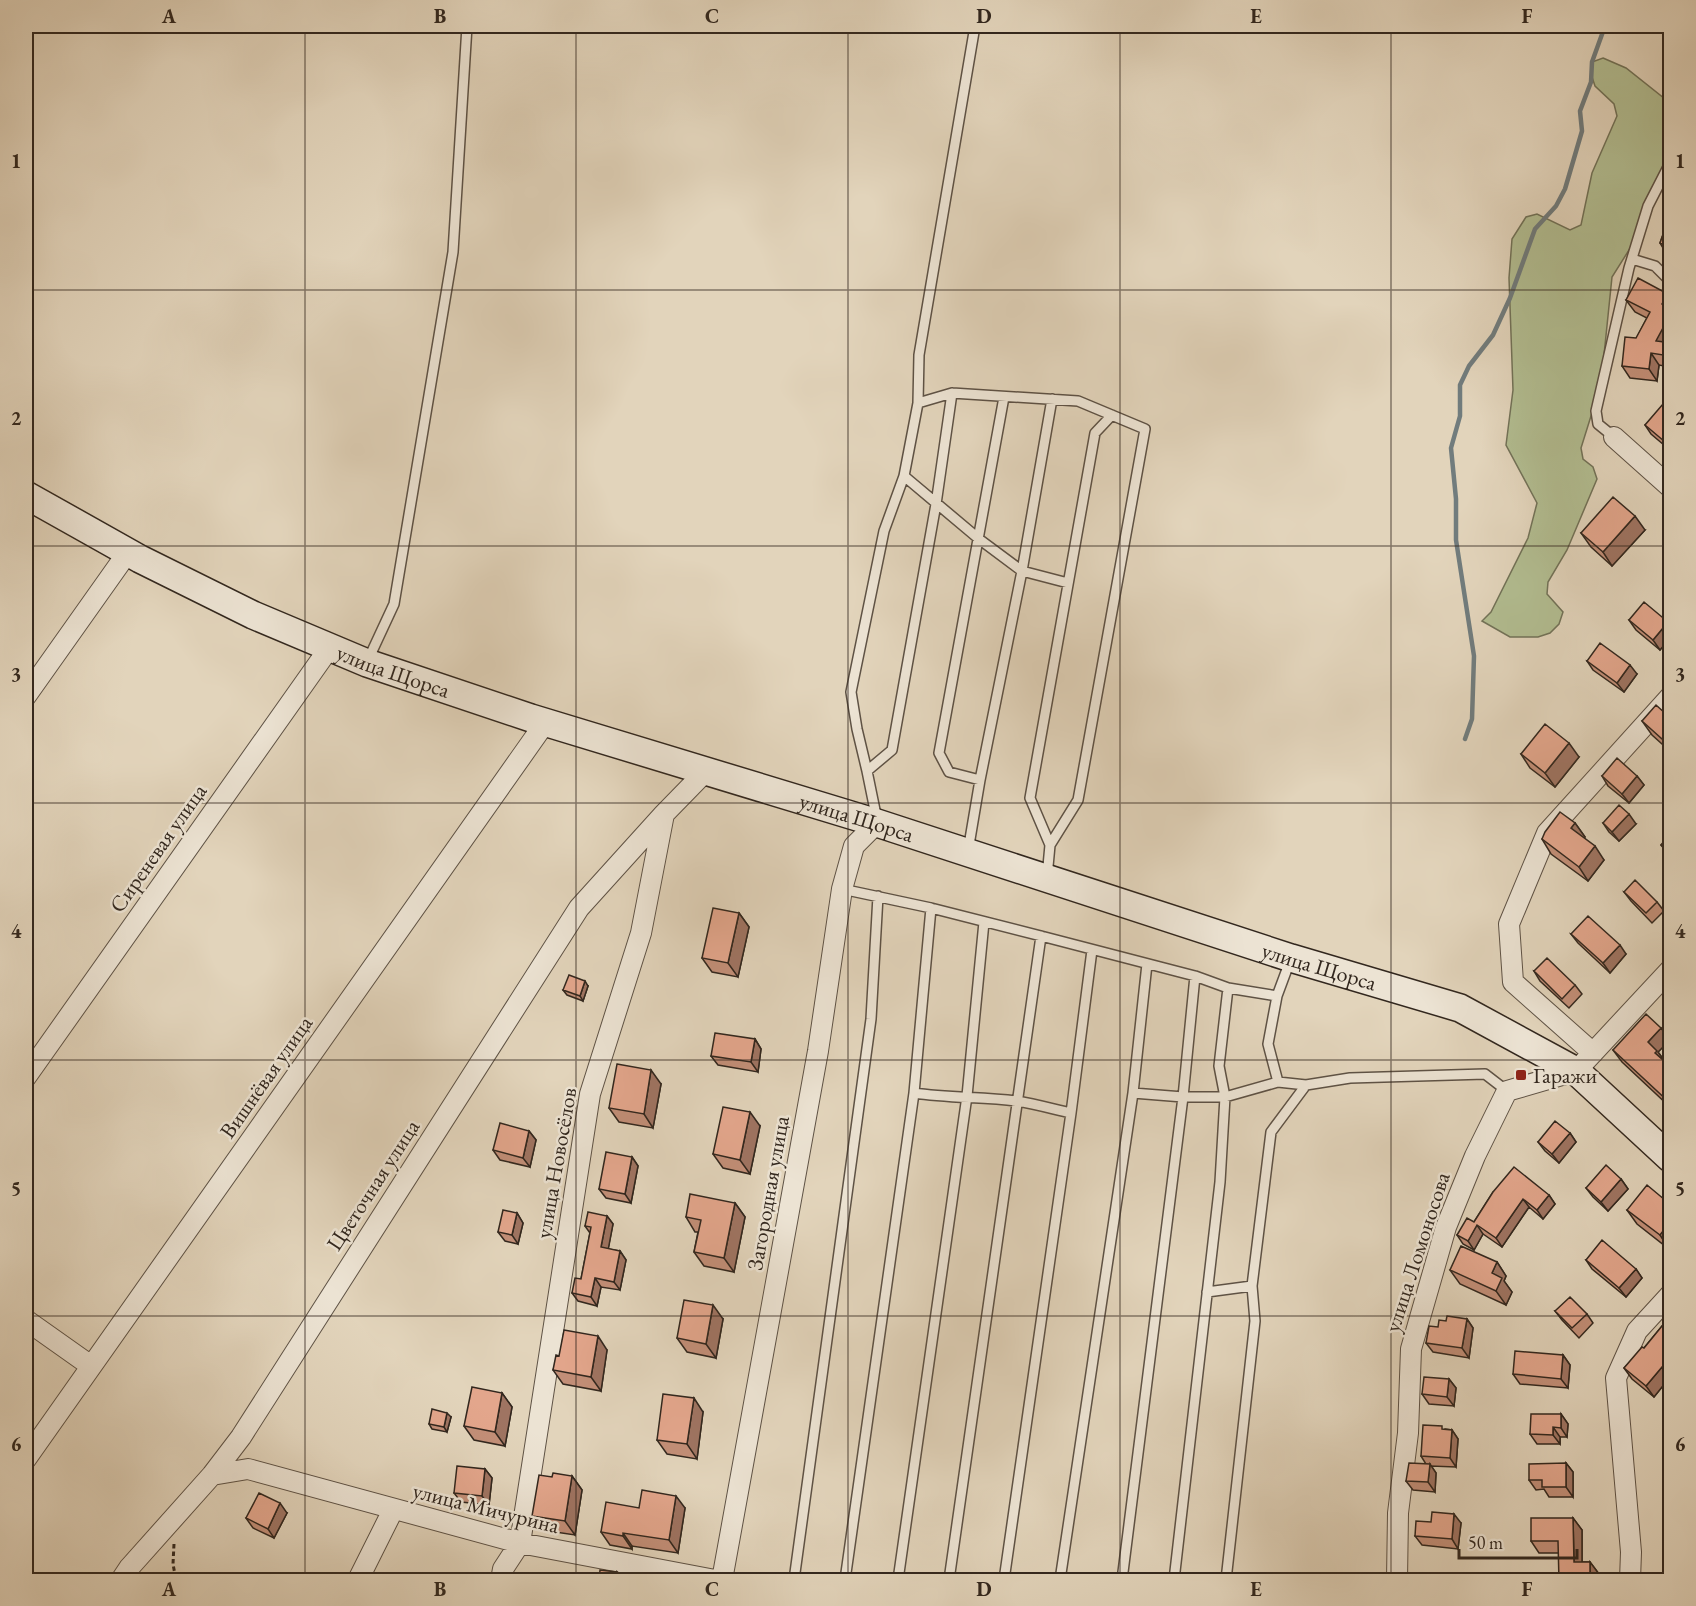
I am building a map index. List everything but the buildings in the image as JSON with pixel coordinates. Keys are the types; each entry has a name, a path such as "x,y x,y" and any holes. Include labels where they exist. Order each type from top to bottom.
{"street":[{"path":"1614,437 1671,487"},
{"name":"улица Щорса","path":"26,495 128,552 253,615 367,663 545,723 877,823 1291,958 1460,1008 1584,1062 1671,1158"},
{"path":"26,696 128,552"},
{"name":"Сиреневая улица","path":"26,1077 330,647"},
{"path":"1584,1062 1513,982 1509,924 1547,833 1671,697"},
{"name":"Вишнёвая улица","path":"26,1459 545,723"},
{"path":"664,814 705,772"},
{"name":"Цветочная улица","path":"121,1581 129,1568 212,1475 241,1437 579,908 664,814"},
{"name":"улица Новосёлов","path":"501,1581 503,1569 520,1543 590,1094 641,933 664,814"},
{"name":"Загородная улица","path":"722,1581 818,1051 842,889 854,846 877,823"},
{"path":"1507,1091 1584,1062 1671,970"},
{"name":"улица Ломоносова","path":"1397,1581 1398,1513 1408,1433 1411,1349 1446,1227 1475,1156 1507,1091"},
{"path":"1630,1581 1631,1552 1616,1378 1637,1331 1671,1295"},
{"path":"26,1320 91,1366"},
{"path":"241,1437 248,1469"},
{"name":"улица Мичурина","path":"212,1475 248,1469 520,1543 715,1581"},
{"path":"358,1581 393,1510"}],"lane":[{"path":"367,663 394,604 453,252 466,26"},
{"path":"877,823 856,729 851,692 885,531 904,476 918,403 919,354 975,26"},
{"path":"1614,437 1598,424 1596,411 1632,259 1648,206 1671,163"},
{"path":"1632,259 1656,266 1671,281"},
{"path":"918,403 952,393 1078,401 1145,429 1078,800 1050,844 1047,879"},
{"path":"867,771 892,750 936,504 952,393"},
{"path":"980,780 949,772 939,753 1004,397"},
{"path":"968,853 1052,399"},
{"path":"1050,844 1030,798 1095,433 1113,415"},
{"path":"904,476 979,539 1022,571 1068,583"},
{"path":"842,889 931,908 1041,936 1195,976 1228,988 1277,996"},
{"path":"794,1581 871,1020 878,896"},
{"path":"845,1581 914,1093 931,908"},
{"path":"898,1581 966,1096 984,922"},
{"path":"949,1581 1041,936"},
{"path":"1004,1581 1092,950"},
{"path":"1278,1082 1268,1044 1277,996 1291,958"},
{"path":"1060,1581 1133,1093 1147,964"},
{"path":"1122,1581 1183,1097 1195,976"},
{"path":"1174,1581 1220,1182 1225,1097 1219,1066 1228,988"},
{"path":"1133,1093 1183,1097 1225,1097 1278,1082 1306,1085 1350,1078 1485,1074 1507,1091"},
{"path":"1226,1581 1255,1321 1252,1286 1271,1132 1306,1085"},
{"path":"914,1093 1018,1102 1071,1113"},
{"path":"1207,1292 1252,1286"}],"green space":[{"path":"1603,58 1626,68 1665,99 1670,111 1670,168 1641,231 1612,277 1601,384 1581,448 1583,459 1593,467 1597,479 1567,550 1548,582 1547,594 1563,612 1559,624 1550,633 1538,637 1510,637 1482,621 1491,612 1528,538 1537,503 1506,445 1513,390 1509,278 1512,239 1526,217 1537,214 1570,230 1581,225 1592,173 1617,116 1614,104 1595,86 1591,74 1592,62"}],"waterway":[{"path":"1465,739 1472,719 1474,656 1456,540 1456,499 1451,448 1460,416 1460,385 1469,366 1493,335 1510,298 1535,229 1556,206 1565,189 1582,131 1580,111 1591,82 1592,62 1605,26"}],"place":[{"name":"Гаражи","path":"1521,1075"}]}
